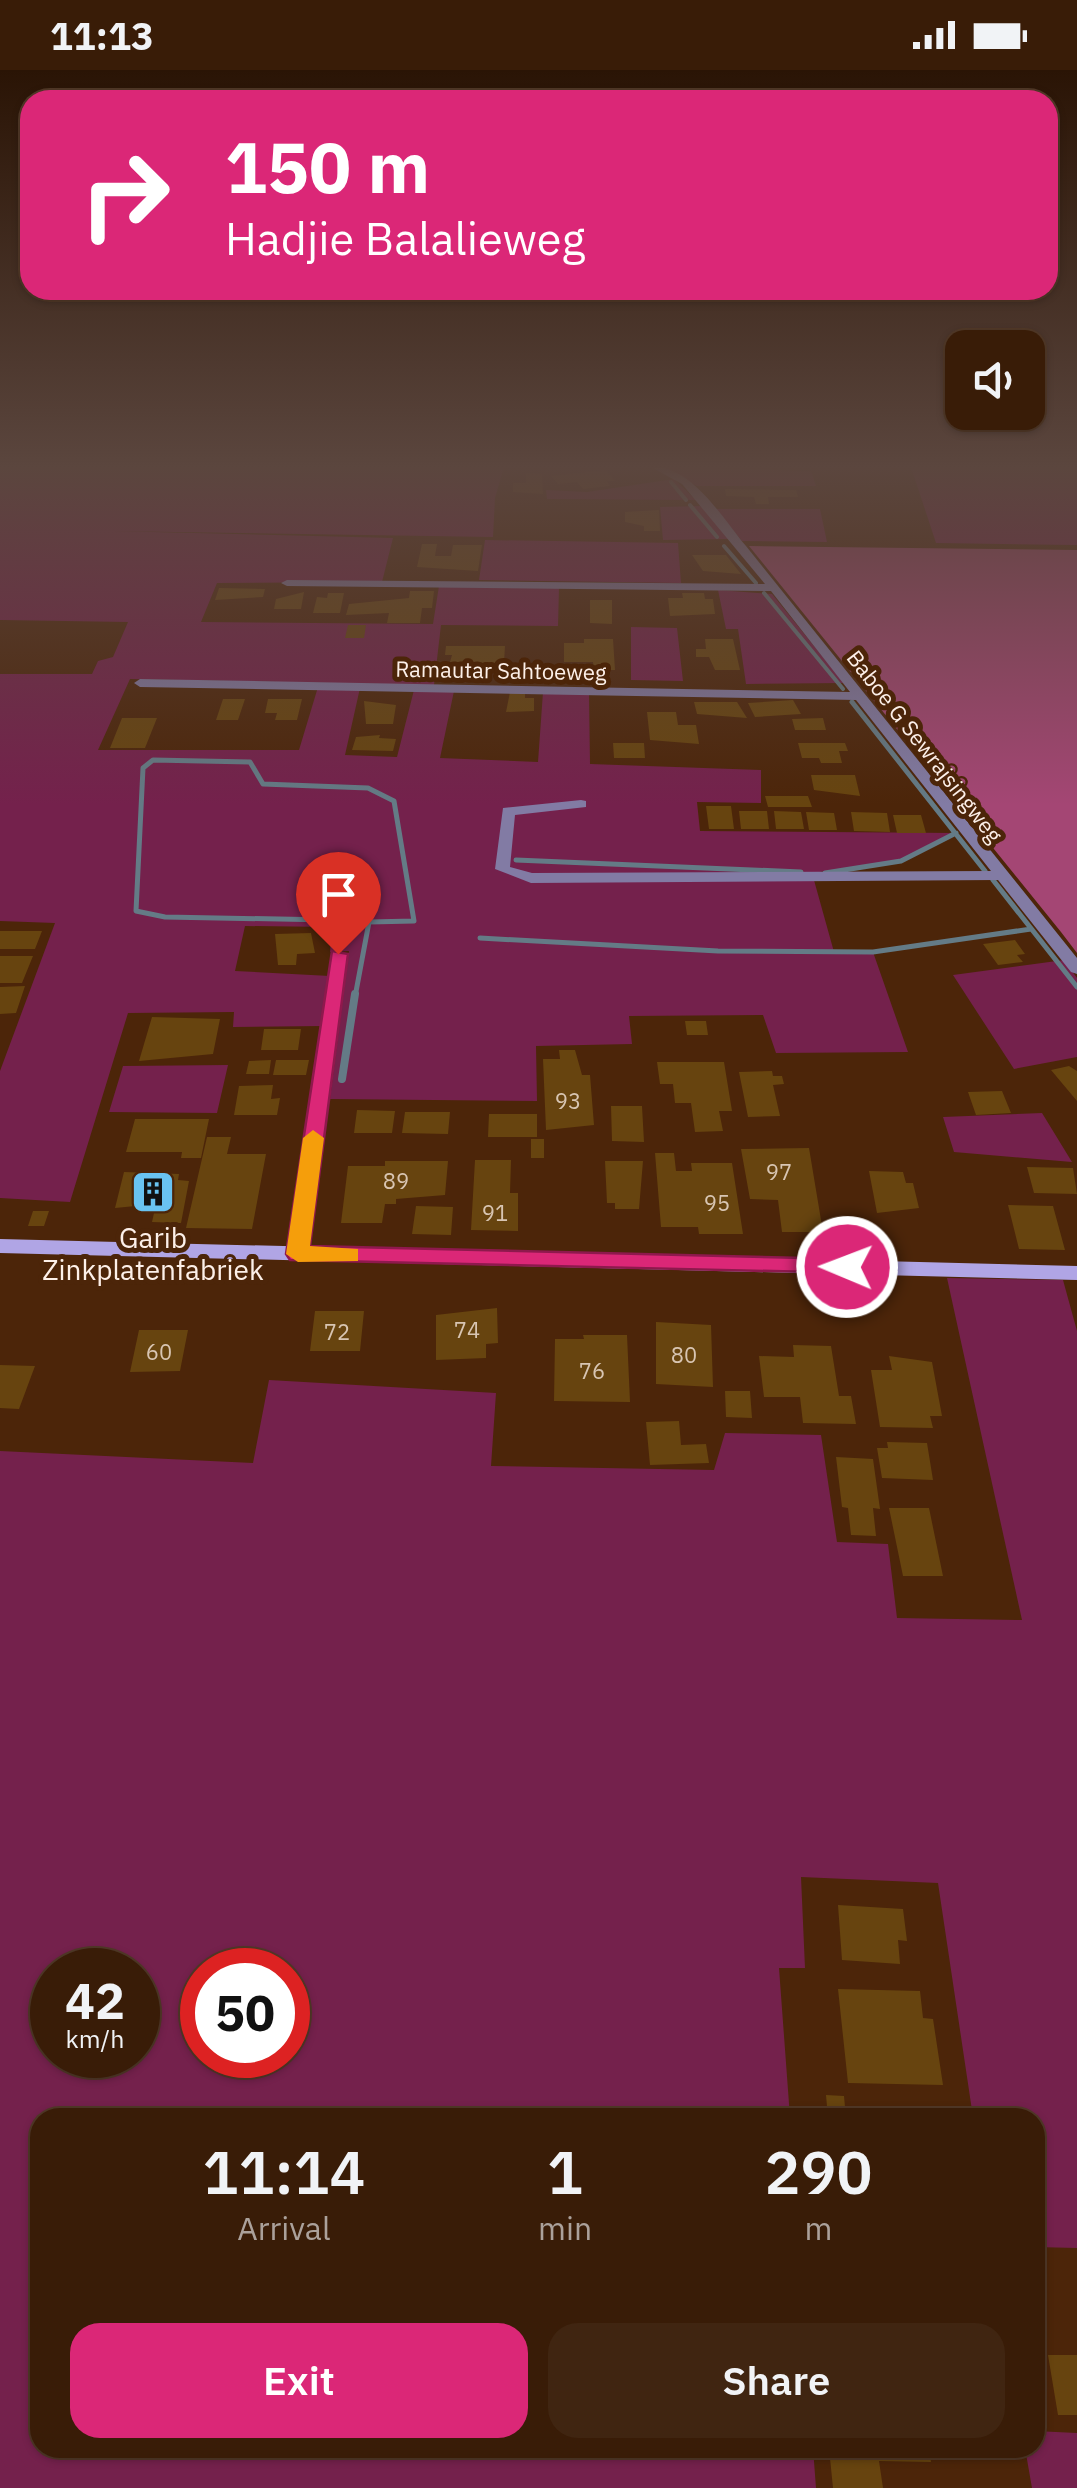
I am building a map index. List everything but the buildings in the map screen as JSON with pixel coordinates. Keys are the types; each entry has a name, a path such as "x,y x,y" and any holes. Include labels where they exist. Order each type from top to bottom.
{"main road":[{"path":"0,1246 1077,1273"}],"street":[{"name":"Baboe G Sewrajsingweg","path":"767,580 1077,969"},
{"path":"288,582 774,588"},
{"name":"Ramautar Sahtoeweg","path":"140,683 860,696"},
{"path":"581,804 508,811 502,869 530,878 1001,875"},
{"path":"298,1254 338,954"}],"shaded area":[{"path":"0,580 383,580 217,583 201,622 433,624 439,586 559,588 558,626 441,625 434,685 130,679 98,750 299,750 318,687 360,688 345,755 397,757 414,690 454,691 440,758 538,762 543,692 589,693 590,764 761,770 761,803 697,802 700,831 956,833 901,861 812,873 834,952 873,952 908,1052 776,1053 763,1015 629,1016 632,1044 536,1046 537,1101 330,1099 349,951 330,952 332,927 245,926 235,971 330,976 323,1026 233,1027 234,1012 128,1013 70,1202 0,1198 0,1071 55,923 0,921 0,674 92,674 98,661 113,657 128,622 0,620"},
{"path":"479,580 681,580 681,583"},
{"path":"776,580 1077,580 1077,953"},
{"path":"718,590 772,594 844,683 746,684 738,629 726,629"},
{"path":"631,627 677,628 683,681 631,680"},
{"path":"1064,960 1077,978 1077,1057 1014,1069 953,975"},
{"path":"228,1065 217,1113 109,1112 123,1066"},
{"path":"1042,1113 1072,1162 954,1152 943,1117"},
{"path":"947,1278 1063,1280 1077,1331 1077,2248 1045,2247 1045,2108 972,2108 938,1883 801,1877 805,1968 779,1968 789,2108 30,2108 30,2458 814,2458 816,2488 0,2488 0,1451 253,1463 269,1380 496,1393 491,1466 714,1470 725,1433 821,1435 837,1542 888,1544 897,1618 1022,1620"},
{"path":"1045,2431 1077,2433 1077,2488 1032,2488 1027,2458 1045,2458"}],"waterway":[{"path":"753,580 756,583"},
{"path":"764,593 843,689"},
{"path":"852,702 955,833"},
{"path":"330,920 165,917 136,911 143,768 153,760 250,762 263,784 368,788 394,801 414,921 369,922 355,997"},
{"path":"825,873 901,861 955,833"},
{"path":"955,833 985,871"},
{"path":"516,860 801,872"},
{"path":"993,880 1077,987"},
{"path":"480,938 718,951 873,952 1031,929"},
{"path":"342,1079 355,994"}],"slow traffic":[{"path":"313,1138 298,1254 350,1255"}],"place":[{"name":"Garib Zinkplatenfabriek","path":"153,1192"}],"route":[{"path":"338,954 298,1254 847,1267"}]}
